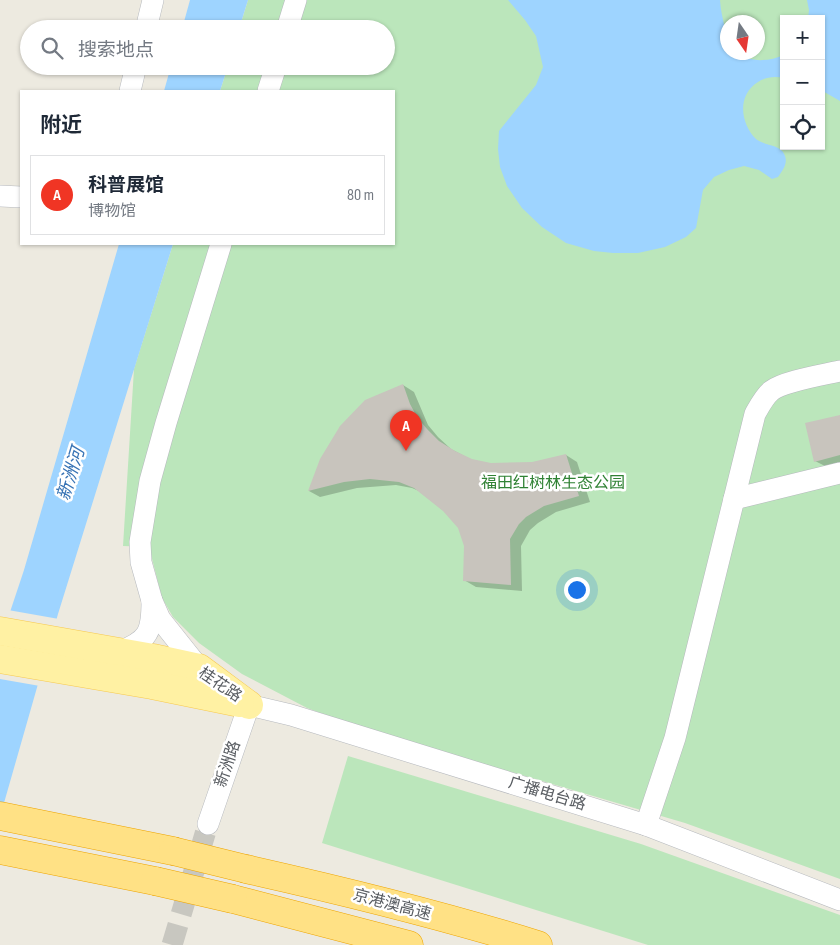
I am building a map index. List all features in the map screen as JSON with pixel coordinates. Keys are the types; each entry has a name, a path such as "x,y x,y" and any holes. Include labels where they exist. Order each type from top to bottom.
{"highway":[{"name":"京港澳高速","path":"0,816 173,851 327,888 538,945"},
{"path":"0,850 155,881 408,945"}],"main road":[{"name":"桂花路","path":"0,630 199,668 249,705"},
{"name":"桂花路","path":"0,659 125,680 249,705"}],"street":[{"path":"148,20 153,0"},
{"path":"290,20 296,0"},
{"path":"130,90 134,75"},
{"path":"268,90 273,75"},
{"path":"0,196 20,196"},
{"path":"199,668 160,619 152,601 140,562 140,542 150,481 221,245"},
{"path":"646,825 675,738 755,414 762,401 772,390 787,384 840,371"},
{"path":"734,499 840,473"},
{"path":"125,680 130,654 134,646 147,636 152,621 152,601"},
{"name":"广播电台路","path":"249,705 291,715 646,825 840,900"},
{"name":"新洲路","path":"208,824 249,705"}],"green space":[{"name":"福田红树林生态公园","path":"248,0 840,0 840,879 685,823 361,728 307,708 242,674 199,643 173,617 162,598 149,547 123,546 134,369 173,245 395,245 395,90 220,90 225,75 395,75 395,20 242,20"},
{"path":"348,756 641,844 840,915 840,945 648,945 322,843"}],"water":[{"path":"190,0 248,0 242,20 184,20"},
{"path":"508,0 720,0 722,15 720,15 720,60 765,60 780,56 780,77 770,77 758,82 747,94 743,109 747,125 756,139 777,147 783,152 786,162 783,170 778,177 772,179 759,170 744,166 714,177 703,190 696,228 686,237 665,247 638,253 613,253 594,251 566,243 542,227 522,208 507,186 500,167 499,131 536,85 543,67 536,36"},
{"path":"807,0 840,0 840,101 825,92 825,15 808,15"},
{"path":"168,75 225,75 220,90 164,90"},
{"name":"新洲河","path":"119,245 173,245 58,614 0,817 0,642 24,570"}],"pier":[{"path":"8,610 59,619 40,686 0,679 0,634"}],"building":[{"path":"403,384 410,404 417,417 427,429 439,441 472,459 491,463 532,462 566,454 579,496 544,506 526,517 519,524 510,539 511,585 463,581 464,546 458,528 443,511 414,488 399,482 370,479 344,482 308,491 320,459 340,426 365,400"},
{"path":"840,415 840,455 814,462 805,423"}],"tunnel":[{"path":"172,945 208,824"}],"place":[{"name":"科普展馆","path":"406,451"}]}
